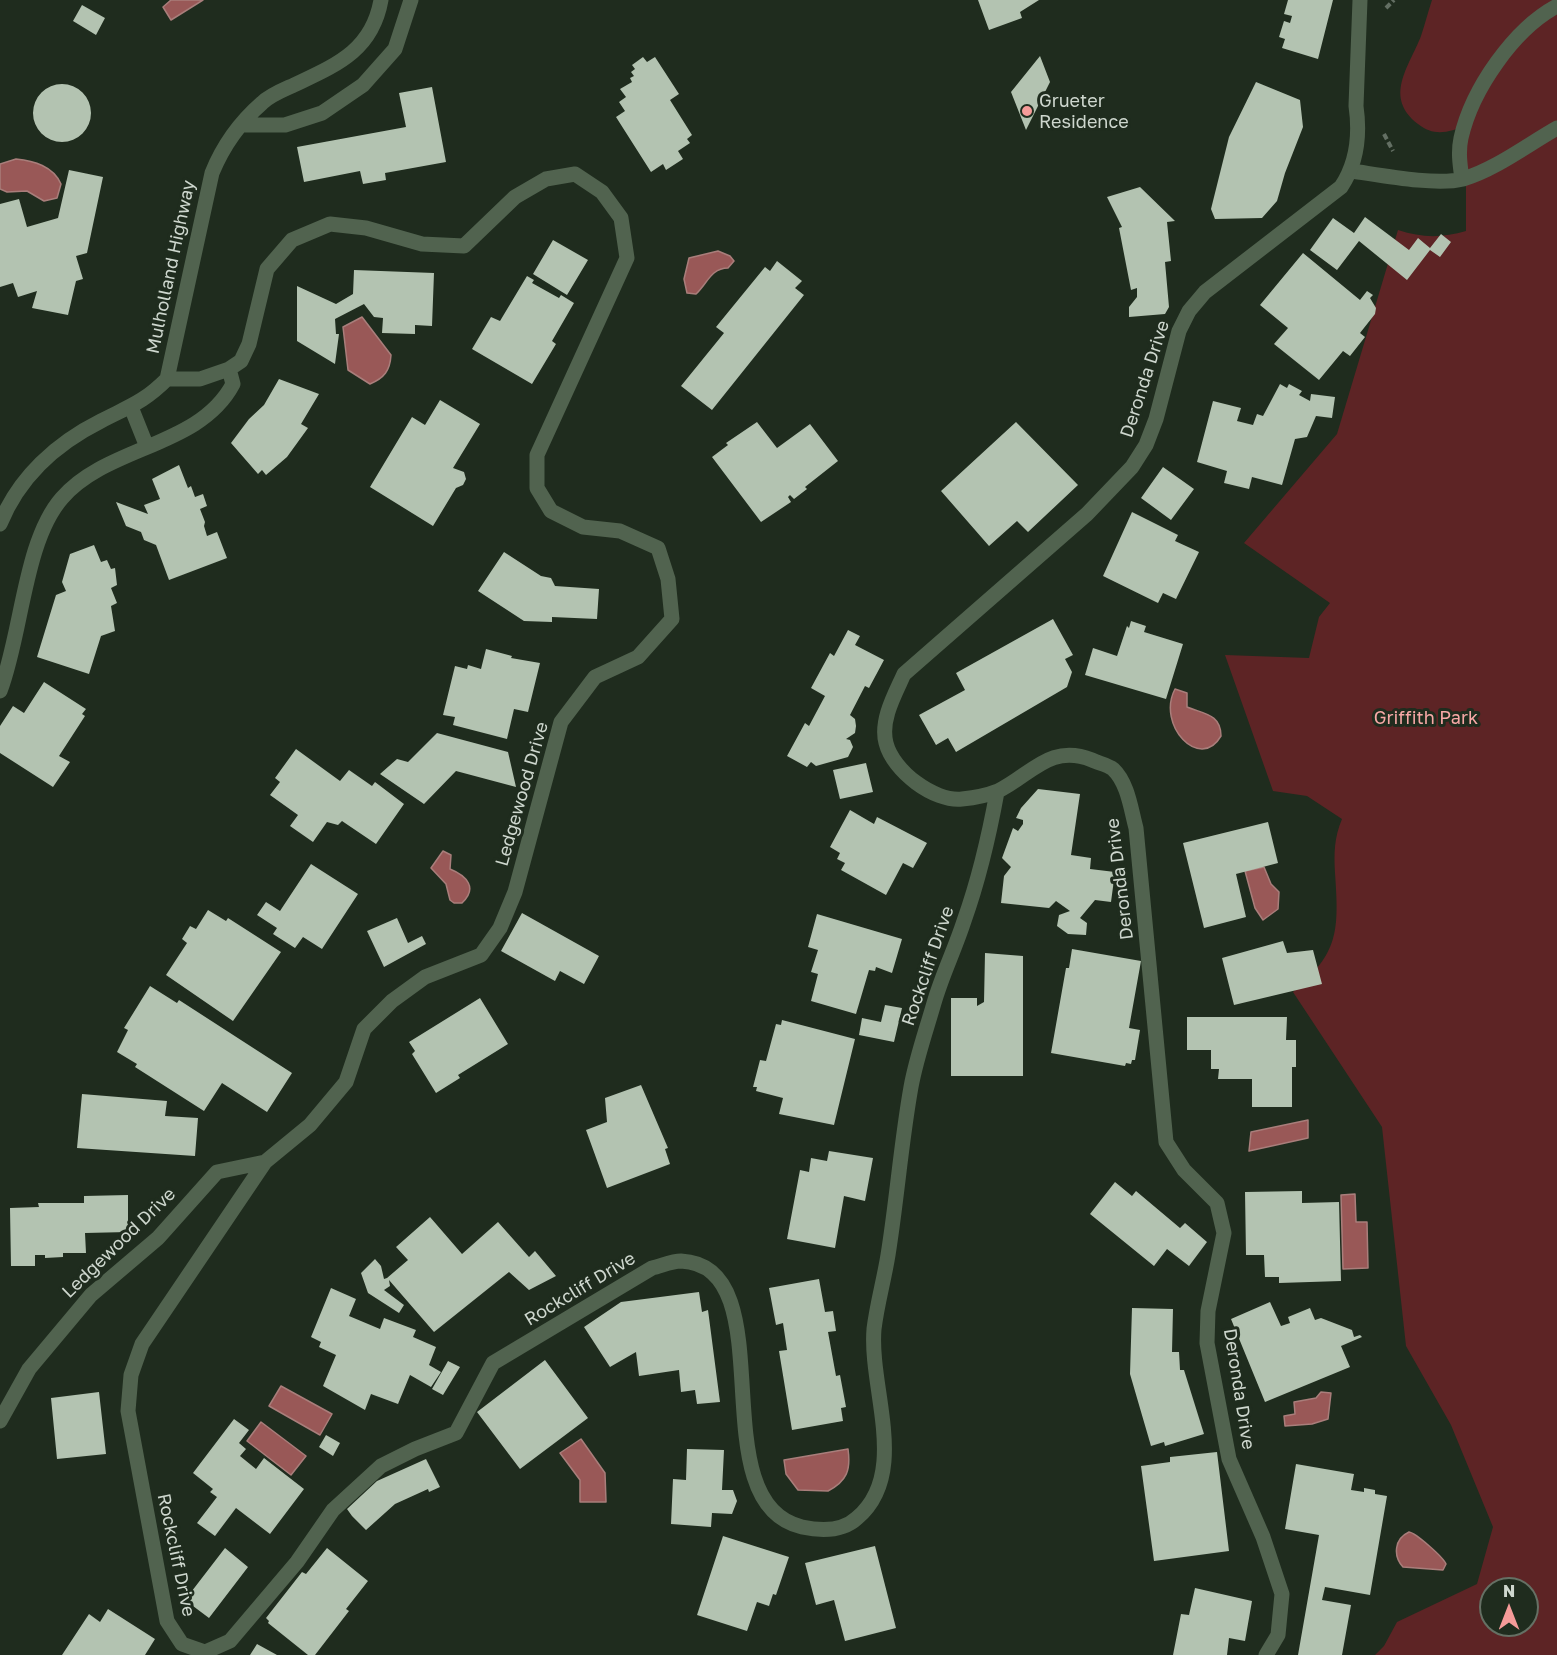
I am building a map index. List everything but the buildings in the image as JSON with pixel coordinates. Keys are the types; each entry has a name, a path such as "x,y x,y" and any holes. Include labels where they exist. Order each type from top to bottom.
{"street":[{"name":"Mulholland Highway","path":"0,524 10,500 32,472 57,448 79,433 146,399 167,379 212,173 224,144 263,102 339,63 357,49 371,31 381,0"},
{"path":"241,125 285,125 322,113 363,85 395,49 411,0"},
{"path":"1360,0 1356,106 1358,123 1352,171 1437,181 1461,179 1493,165 1557,128"},
{"path":"1461,179 1459,156 1461,137 1486,80 1517,35 1535,19 1557,6"},
{"name":"Deronda Drive","path":"1266,1655 1278,1635 1282,1594 1263,1537 1229,1459 1207,1343 1208,1311 1224,1233 1217,1203 1184,1170 1166,1142 1136,828 1128,794 1113,769 1087,759 1059,754 1025,772 997,792 960,800 925,790 898,767 886,743 888,708 904,674 1113,489 1146,445 1156,419 1179,331 1189,311 1205,292 1341,187 1352,171"},
{"name":"Ledgewood Drive","path":"0,1421 28,1369 91,1295 158,1238 217,1172 265,1162 310,1125 346,1082 364,1029 392,1001 425,977 481,955 500,928 515,892 561,722 595,677 638,657 672,619 668,579 658,548 620,531 583,527 552,511 537,488 537,455 627,258 621,218 602,192 575,174 546,178 515,197 464,246 422,244 366,228 330,224 292,240 267,269 249,344 241,361 229,369"},
{"path":"0,691 9,666 37,542 47,519 63,496 110,463 202,420 224,401 233,384 229,369 200,379 167,379"},
{"path":"131,407 147,447"},
{"name":"Rockcliff Drive","path":"265,1162 142,1344 131,1374 128,1411 136,1461 167,1621 182,1644 206,1652 230,1641 297,1562 333,1510 381,1466 415,1449 456,1433 493,1363 652,1268 680,1261 706,1268 727,1292 738,1335 750,1471 766,1506 790,1524 824,1532 855,1521 875,1500 885,1467 874,1331 888,1255 911,1085 935,1000 964,921 988,842 997,792"}],"green space":[{"name":"Griffith Park","path":"1432,0 1557,0 1557,1655 1375,1655 1384,1646 1397,1622 1477,1584 1493,1527 1451,1425 1406,1346 1382,1127 1293,992 1320,965 1333,940 1337,911 1335,846 1342,819 1307,796 1273,791 1225,655 1309,658 1319,617 1330,603 1244,543 1337,434 1398,230 1415,235 1432,236 1466,231 1466,126 1448,131 1430,131 1408,114 1402,103 1400,92 1402,82 1421,36"}],"shaded area":[{"path":"171,0 203,0 171,20 163,7"},
{"path":"16,159 36,163 53,173 61,184 57,198 44,201 27,191 7,192 0,189 0,164"},
{"path":"718,251 730,256 734,261 728,268 713,274 696,294 687,293 684,279 689,258"},
{"path":"362,317 391,355 385,373 370,384 348,370 343,327"},
{"path":"1175,689 1187,693 1187,707 1210,716 1218,723 1221,736 1212,746 1202,749 1183,740 1171,717 1171,703"},
{"path":"443,851 451,855 450,869 461,875 470,887 467,898 462,903 454,903 450,900 446,884 431,868"},
{"path":"1264,867 1271,884 1279,892 1278,909 1263,920 1255,908 1245,871"},
{"path":"1308,1120 1308,1138 1249,1151 1251,1132"},
{"path":"1355,1194 1356,1222 1367,1222 1368,1268 1343,1269 1341,1195"},
{"path":"281,1386 332,1414 320,1435 269,1406"},
{"path":"1321,1392 1331,1393 1328,1419 1312,1424 1285,1426 1284,1416 1295,1414 1294,1402 1316,1398"},
{"path":"261,1422 306,1456 291,1475 247,1441"},
{"path":"581,1439 605,1473 606,1502 580,1502 580,1480 560,1453"},
{"path":"848,1449 849,1463 846,1474 840,1483 828,1491 798,1490 786,1474 784,1460"},
{"path":"1409,1532 1440,1556 1446,1564 1443,1570 1403,1567 1398,1558 1397,1548 1400,1539"}],"place":[{"name":"Grueter Residence","path":"1027,111"}]}
